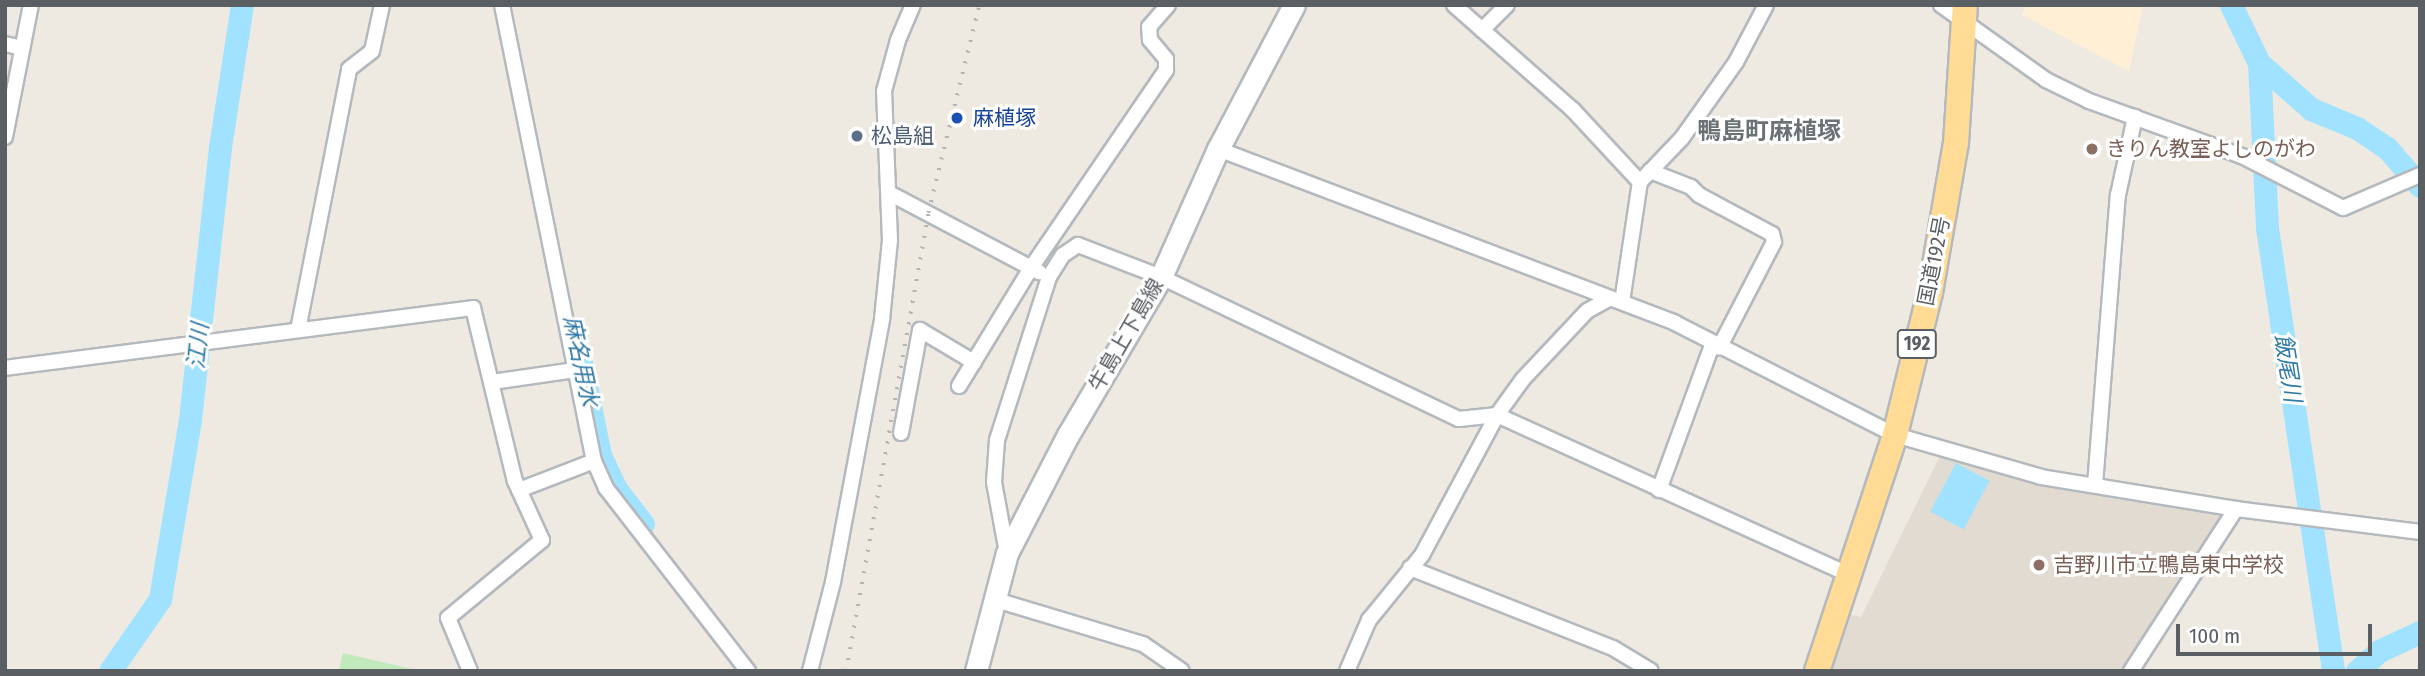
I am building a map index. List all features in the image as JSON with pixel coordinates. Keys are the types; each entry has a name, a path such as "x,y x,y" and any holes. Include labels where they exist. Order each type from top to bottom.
{"highway":[{"name":"国道192号","path":"1817,671 1895,435 1930,293 1956,143 1965,14"}],"main road":[{"name":"牛島上下島線","path":"976,671 1007,553 1068,435 1161,277 1218,149 1294,5"}],"street":[{"path":"5,136 9,102 31,5"},
{"path":"298,330 349,69 372,51 382,5"},
{"path":"502,5 594,461 606,488 748,671"},
{"path":"810,671 833,582 882,319 890,240 886,74 912,5"},
{"path":"959,386 1031,268 1166,70 1166,59 1150,40 1149,27 1168,5"},
{"path":"1454,5 1645,177 1691,187 1699,195 1772,234 1774,242 1715,346 1659,490"},
{"path":"1482,30 1507,5"},
{"path":"1616,300 1645,177 1682,138 1721,84 1766,5"},
{"path":"1941,5 1965,14 2046,80 2135,117 2242,156 2343,208 2415,177"},
{"path":"5,44 23,48"},
{"path":"2095,485 2118,195 2135,117"},
{"path":"1218,149 1616,300 1895,435 2041,477 2236,509 2332,518 2420,532"},
{"path":"889,193 1049,277"},
{"path":"1007,553 994,482 997,440 1049,277 1063,255 1078,245 1161,277 1460,419 1497,415 1850,575"},
{"path":"1347,671 1369,620 1422,555 1497,415 1522,379 1587,311 1616,300"},
{"path":"5,368 473,308 519,490 542,540 448,618 470,671"},
{"path":"901,433 920,330 974,362"},
{"path":"492,382 575,370"},
{"path":"519,490 594,461"},
{"path":"2131,671 2236,509"},
{"path":"1410,568 1613,648 1651,671"},
{"path":"996,600 1143,645 1182,671"}],"shaded area":[{"path":"2026,5 2143,5 2129,71 2022,15"},
{"name":"吉野川市立鴨島東中学校","path":"1940,456 2075,490 2225,515 2123,671 1832,671 1851,615 1861,617"}],"green space":[{"path":"343,653 416,670 416,671 339,671"}],"water":[{"path":"1956,463 1990,481 1964,529 1930,512"}],"waterway":[{"name":"江川","path":"110,671 160,599 190,419 220,147 242,5"},
{"name":"飯尾川","path":"2231,5 2259,63 2311,109 2357,128 2387,148 2420,186"},
{"name":"飯尾川","path":"2259,63 2267,228 2333,671"},
{"name":"麻名用水","path":"582,366 600,455 616,489 643,524"},
{"name":"飯尾川","path":"2357,671 2379,651 2420,632"}],"railway":[{"path":"846,671 928,213 979,5"}],"place":[{"name":"麻植塚","path":"957,118"},
{"name":"松島組","path":"857,136"},
{"name":"きりん教室よしのがわ","path":"2092,149"},
{"name":"吉野川市立鴨島東中学校","path":"2039,565"}],"district":[{"name":"鴨島町麻植塚","path":"1769,132"}]}
